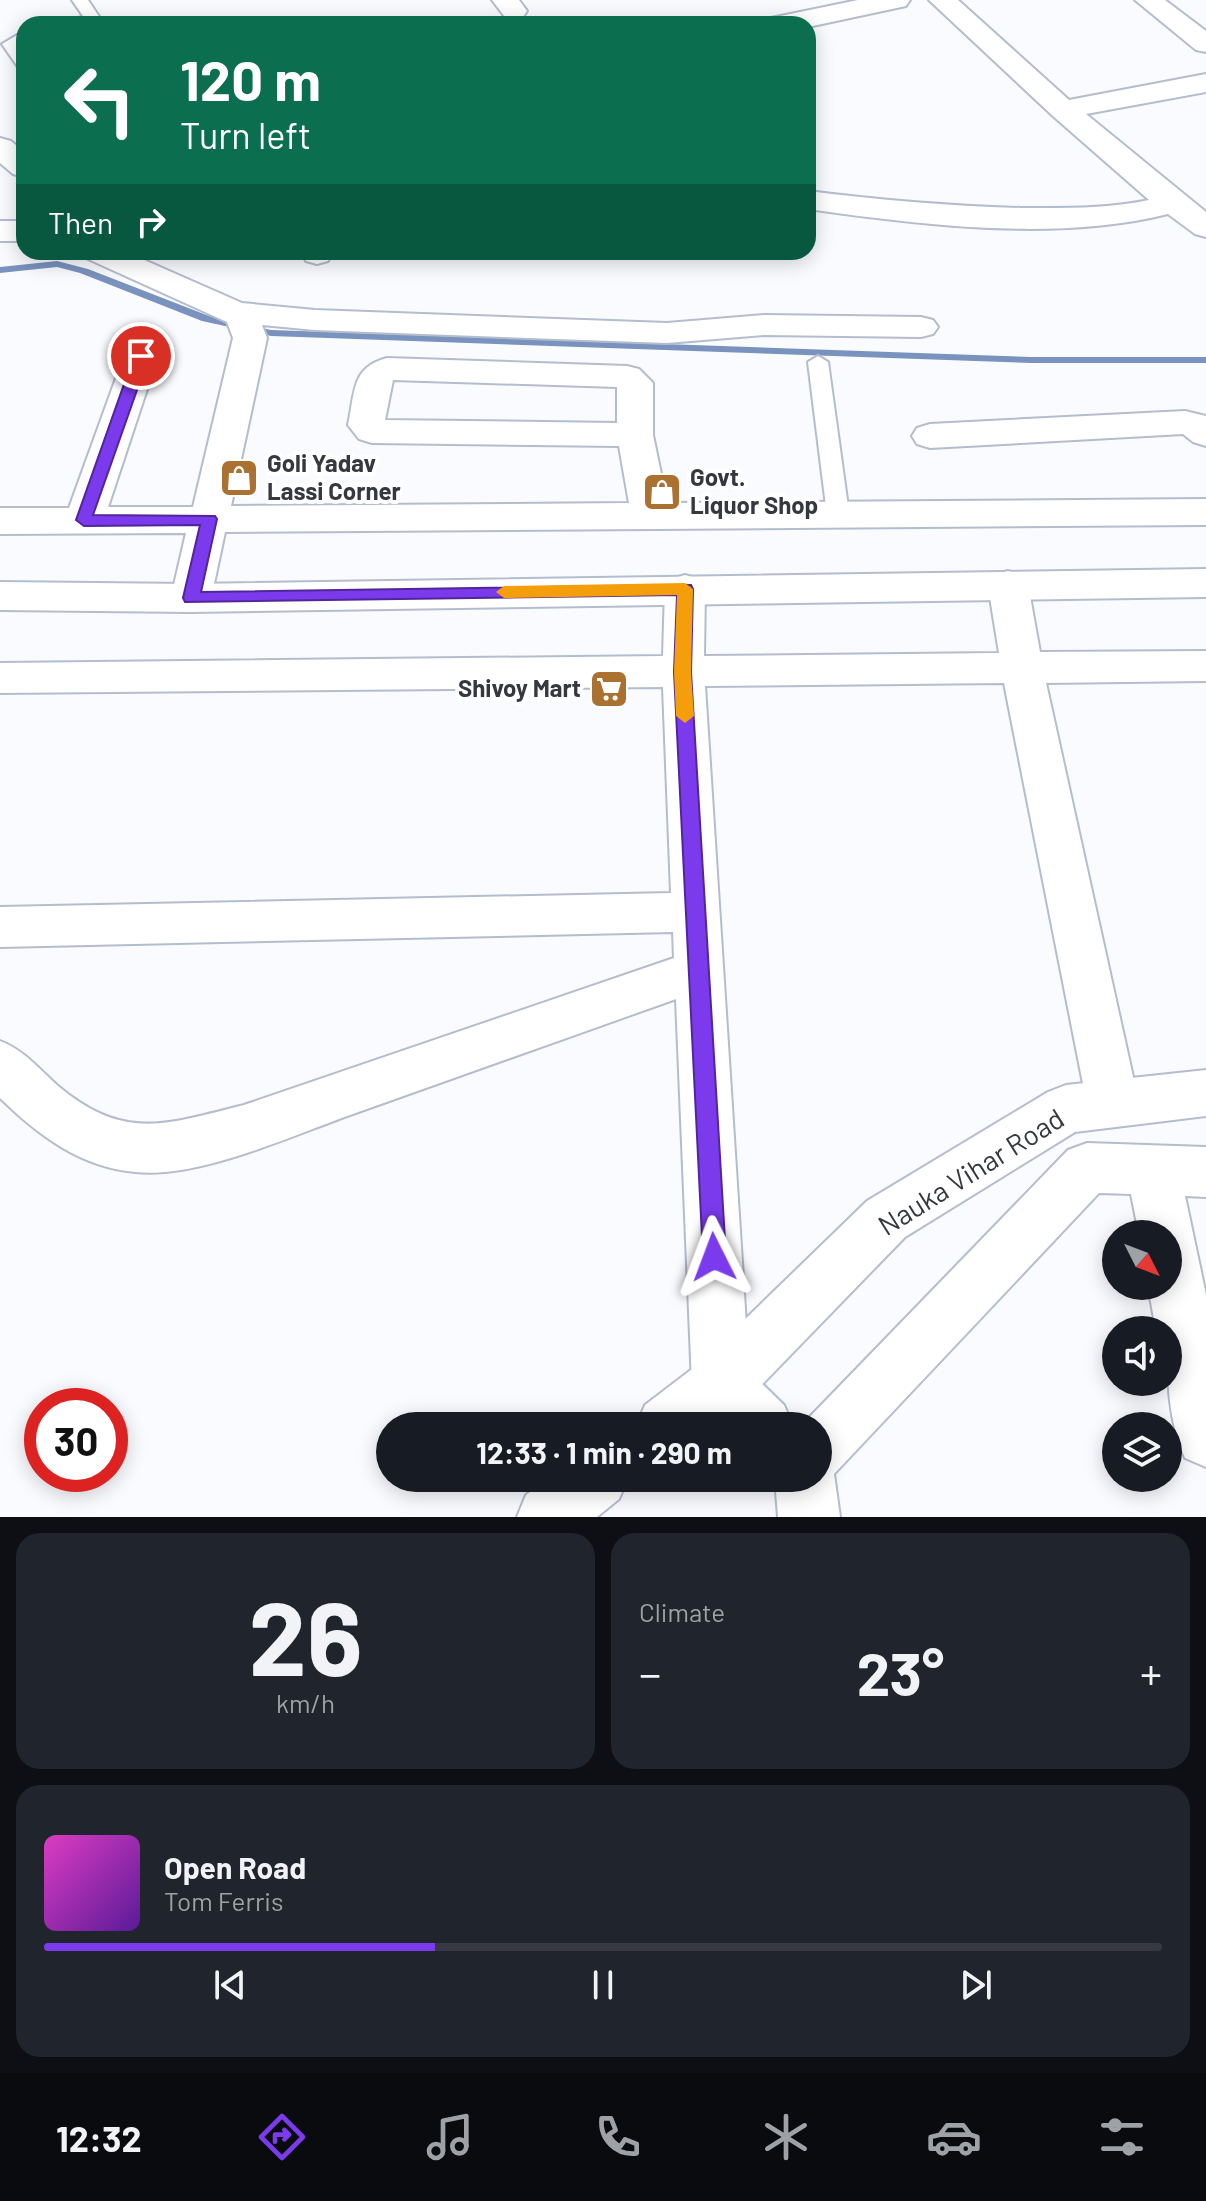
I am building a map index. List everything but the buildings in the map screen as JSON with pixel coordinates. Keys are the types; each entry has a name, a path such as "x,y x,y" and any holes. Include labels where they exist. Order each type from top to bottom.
{"street":[{"path":"816,17 897,0"},
{"path":"942,0 1063,110 1166,198 1206,227"},
{"path":"1148,0 1206,44"},
{"path":"1063,110 1206,83"},
{"path":"0,147 16,161"},
{"path":"816,201 930,215 1077,218 1139,212 1162,206 1166,198"},
{"path":"115,260 242,322 315,320 667,333 764,325 921,327"},
{"path":"191,598 209,519 242,322"},
{"path":"84,520 141,356"},
{"path":"635,435 372,431 366,425 377,374 387,369 620,375 635,383 635,435 650,516"},
{"path":"930,436 1185,422 1198,426 1206,434"},
{"path":"0,521 1206,512"},
{"path":"2,603 685,589 1206,583"},
{"path":"1008,585 1022,668 1113,1104"},
{"path":"685,589 683,672 721,1384 749,1412"},
{"path":"0,678 1206,666"},
{"path":"0,927 696,912"},
{"path":"0,1064 38,1102 73,1130 120,1148 167,1148 244,1129 699,970"},
{"name":"Nauka Vihar Road","path":"684,1412 721,1384 886,1219 1066,1109 1206,1093"},
{"path":"832,1436 1087,1168 1180,1171 1169,1220"},
{"path":"1179,1300 1206,1437"},
{"path":"548,1517 580,1492"},
{"path":"806,1492 809,1517"}],"lane":[{"path":"818,362 838,514"}],"waterway":[{"path":"0,270 57,264 84,271 206,319 271,333 1031,360 1206,360"}],"slow traffic":[{"path":"504,592 685,589 685,716"}],"place":[{"name":"Goli Yadav Lassi Corner","path":"239,478"},
{"name":"Govt. Liquor Shop","path":"662,492"},
{"name":"Shivoy Mart","path":"609,689"}],"route":[{"path":"141,356 84,520 209,519 191,598 685,589 683,672 714,1257"}]}
